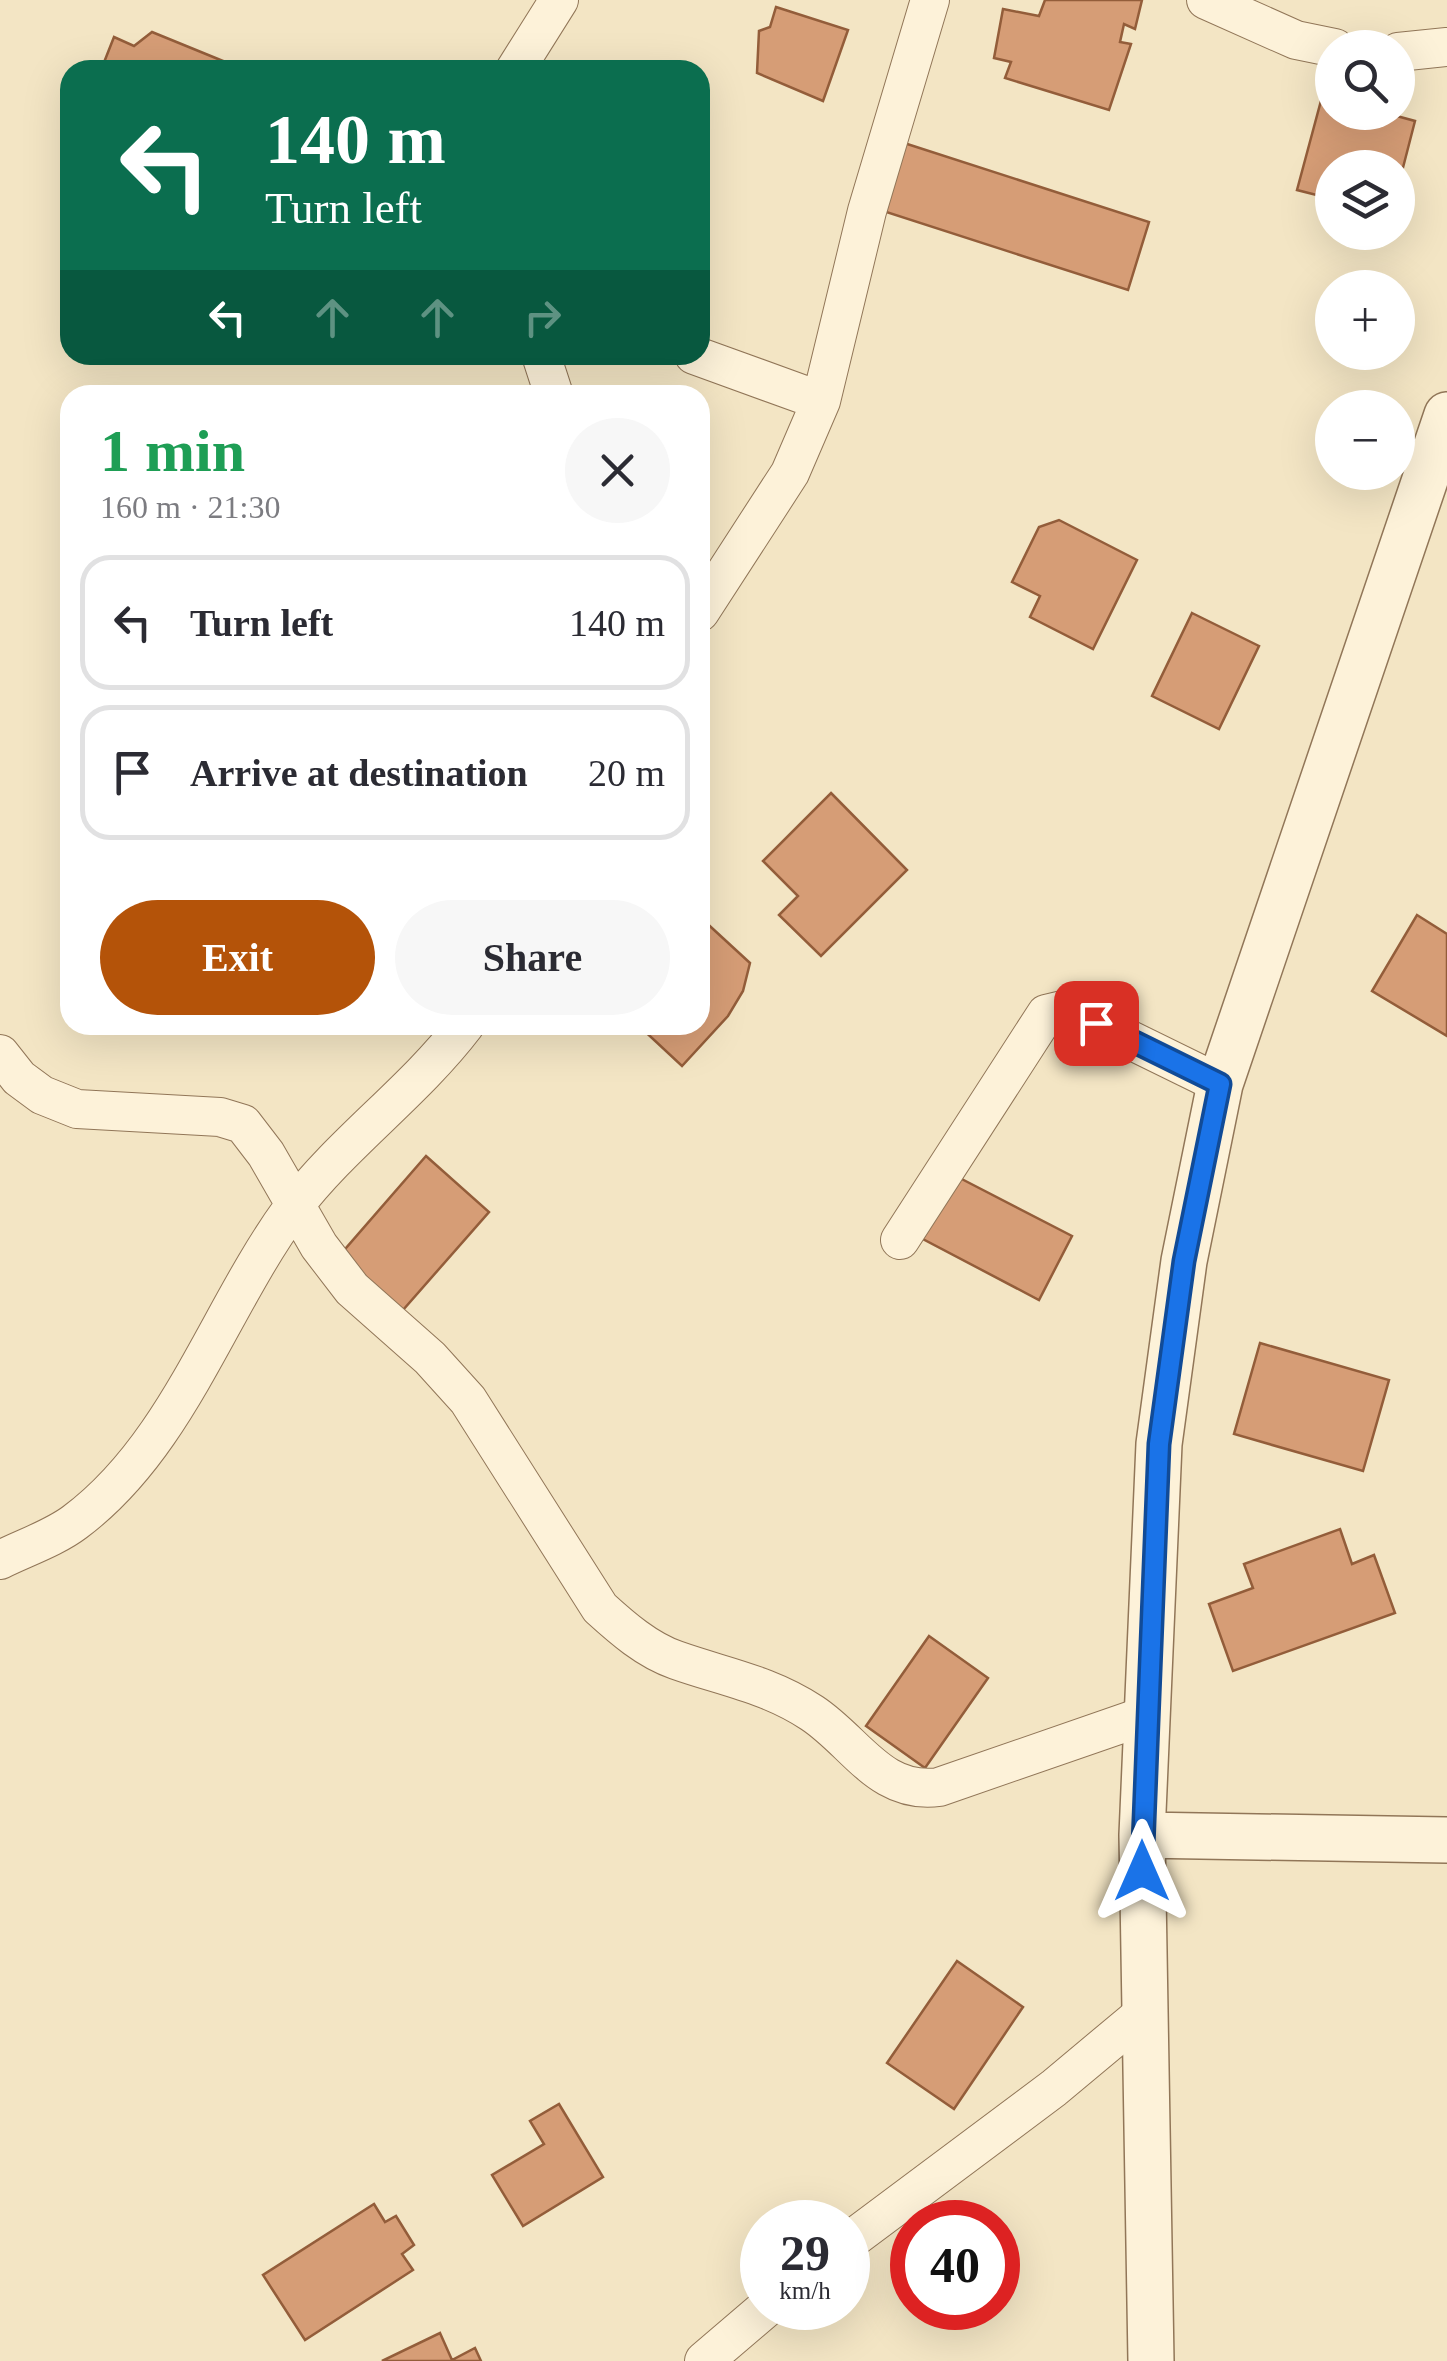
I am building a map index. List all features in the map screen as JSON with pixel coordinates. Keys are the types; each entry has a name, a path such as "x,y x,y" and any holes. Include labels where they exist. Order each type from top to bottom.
{"street":[{"path":"521,60 559,0"},
{"path":"710,597 790,474 822,401 858,266 867,212 930,0"},
{"path":"1206,0 1296,40 1315,44"},
{"path":"1415,50 1447,46"},
{"path":"710,361 822,401"},
{"path":"1151,2361 1142,1836 1159,1444 1184,1261 1220,1084 1447,415"},
{"path":"900,1240 1046,1014 1067,1009 1220,1084"},
{"path":"0,1560 74,1524 122,1478 158,1432 248,1276 294,1207 456,1035"},
{"path":"0,1054 42,1096 77,1109 220,1117 243,1124 266,1154 294,1207 352,1289 430,1358 468,1400 600,1608 630,1635 673,1660 771,1688 816,1715 894,1782 916,1790 939,1786 1147,1715"},
{"path":"1142,1836 1447,1840"},
{"path":"870,2226 1054,2088 1145,2012"},
{"path":"704,2361 740,2330"}],"building":[{"path":"1045,0 1142,0 1135,29 1124,24 1120,42 1131,44 1109,110 1005,78 1011,62 994,58 1003,9 1039,16"},
{"path":"776,7 848,30 823,101 757,73 759,31 770,27"},
{"path":"152,32 221,60 105,60 114,37 134,46"},
{"path":"1315,123 1315,130 1413,130 1408,150 1315,150 1315,195 1297,190"},
{"path":"901,142 1149,222 1128,290 880,210"},
{"path":"1059,520 1137,560 1093,649 1030,617 1040,596 1012,582 1039,527"},
{"path":"1192,613 1259,646 1219,729 1152,696"},
{"path":"831,793 907,870 821,956 779,915 798,896 763,861"},
{"path":"1417,915 1447,934 1447,1036 1372,991"},
{"path":"710,926 750,963 743,991 728,1016 682,1066 649,1035 710,1035"},
{"path":"426,1156 489,1212 403,1310 340,1255"},
{"path":"952,1174 1072,1236 1039,1300 919,1237"},
{"path":"1260,1343 1389,1380 1363,1471 1234,1434"},
{"path":"1340,1529 1352,1564 1374,1555 1395,1613 1233,1671 1209,1604 1253,1588 1244,1564"},
{"path":"929,1636 988,1678 925,1768 866,1726"},
{"path":"957,1961 1023,2007 954,2109 887,2063"},
{"path":"559,2104 603,2177 523,2226 492,2175 544,2144 530,2121"},
{"path":"374,2204 385,2222 396,2216 414,2245 402,2254 413,2270 305,2340 263,2275"},
{"path":"440,2333 452,2360 475,2348 481,2361 382,2361"}],"route":[{"path":"1096,1023 1220,1084 1184,1261 1159,1444 1142,1871"}]}
